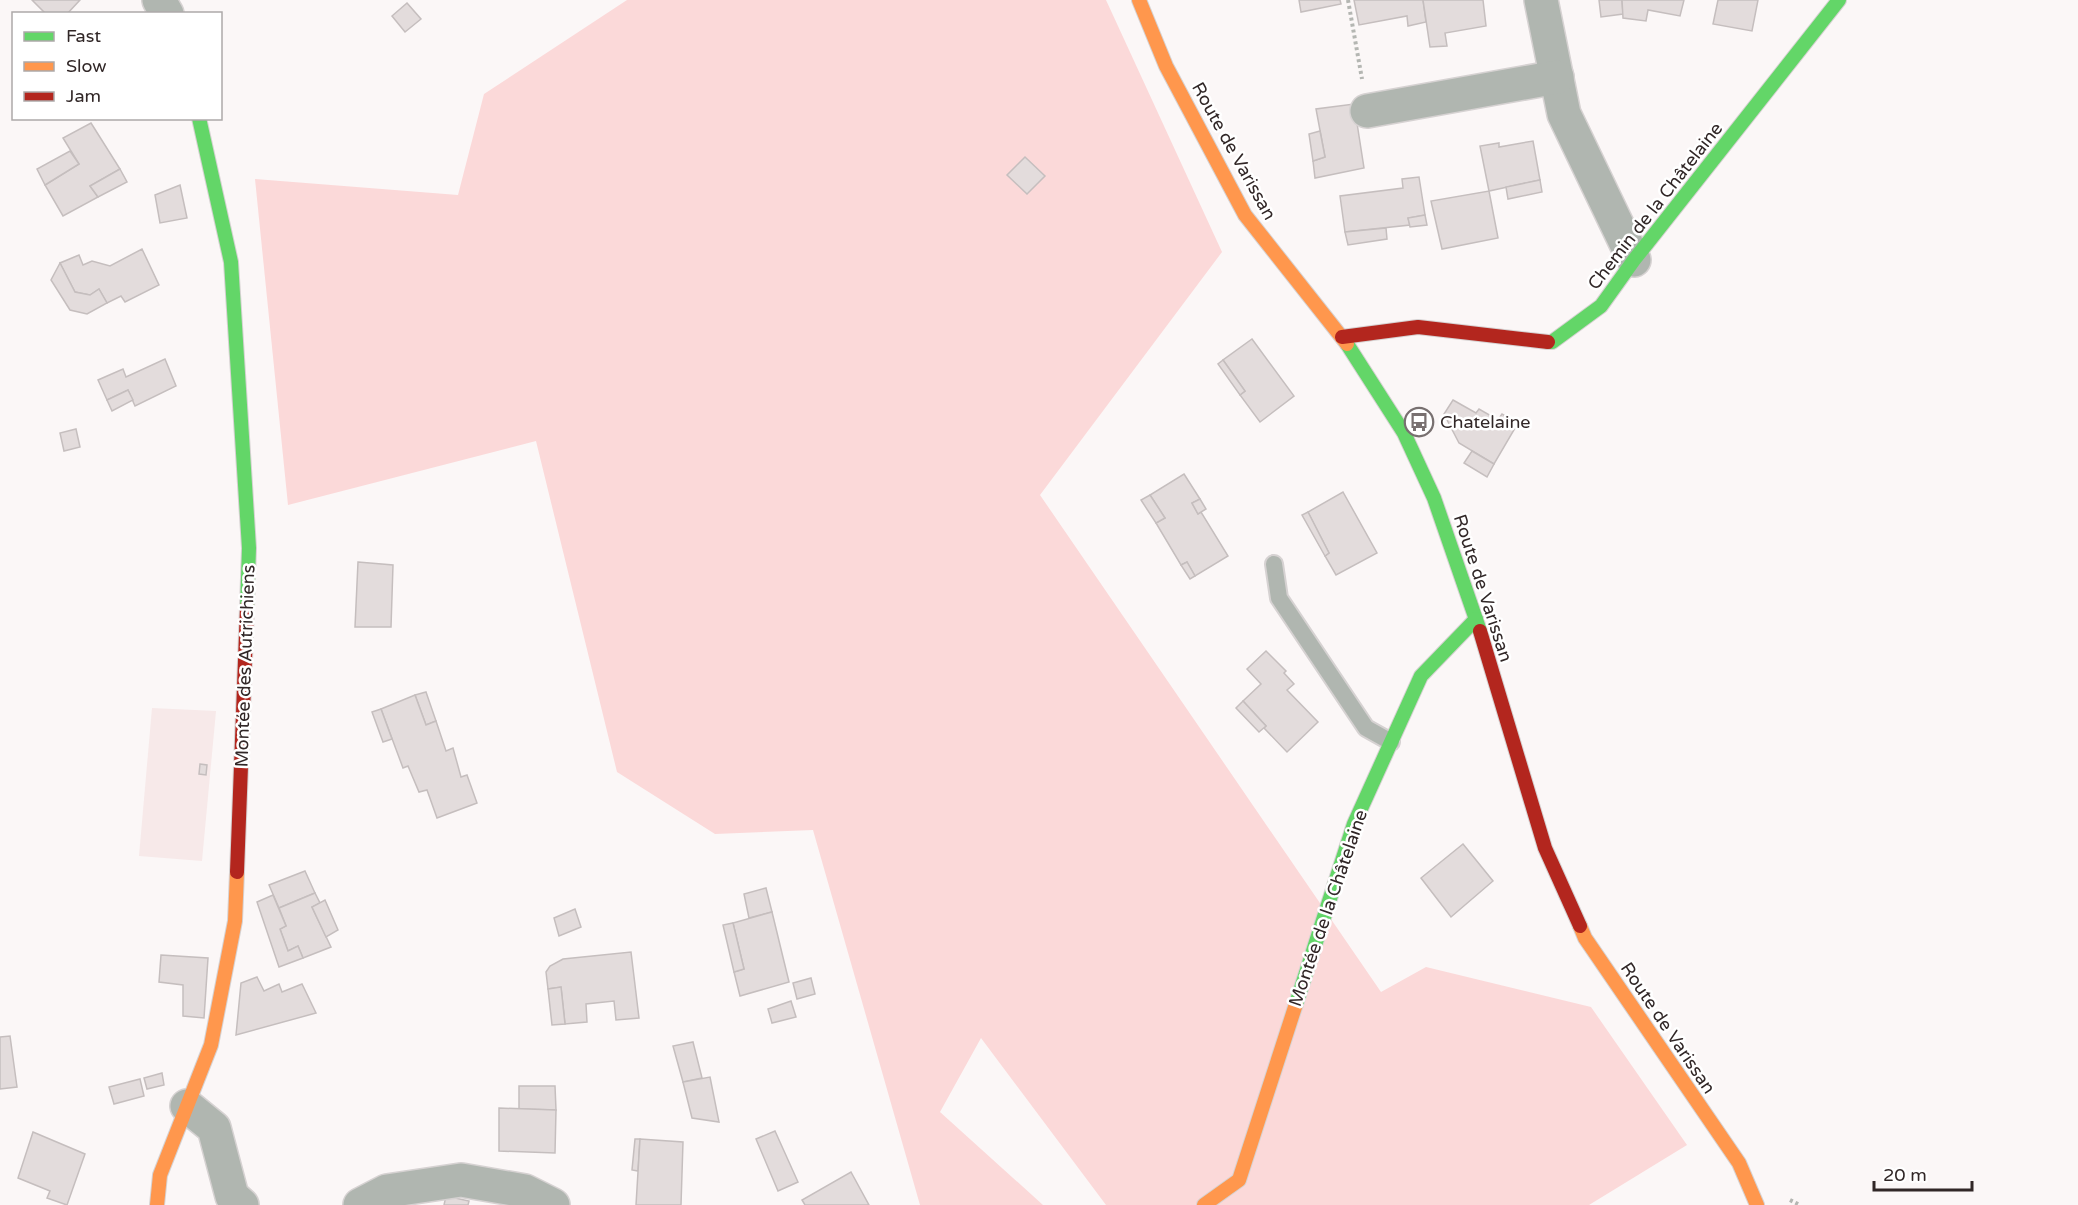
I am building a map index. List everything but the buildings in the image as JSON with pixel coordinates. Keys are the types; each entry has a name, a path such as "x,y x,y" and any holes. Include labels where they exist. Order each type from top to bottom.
{"street":[{"name":"Route de Varissan","path":"1139,0 1166,66 1245,215 1342,337 1404,433 1434,498 1476,619 1545,848 1585,938 1738,1164 1757,1205"},
{"path":"1541,0 1564,114 1634,260"},
{"name":"Chemin de la Châtelaine","path":"1342,337 1418,327 1552,342 1601,306 1634,260 1839,0"},
{"path":"1367,111 1557,77"},
{"name":"Montée des Autrichiens","path":"157,1205 160,1175 212,1045 235,921 249,548 231,262 199,120"},
{"name":"Montée de la Châtelaine","path":"1204,1205 1239,1180 1353,824 1421,676 1476,619"},
{"path":"187,1106 214,1128 232,1196 242,1205"},
{"path":"360,1205 387,1191 461,1180 525,1191 553,1205"}],"lane":[{"path":"1274,564 1279,598 1366,728 1391,742"}],"path":[{"path":"1348,0 1367,111"}],"shaded area":[{"path":"627,0 1106,0 1222,252 1040,495 1381,992 1426,967 1591,1007 1687,1145 1589,1205 1106,1205 981,1038 940,1112 1043,1205 920,1205 813,830 715,834 617,772 536,441 288,505 255,179 458,195 484,94"},
{"path":"152,708 216,711 202,861 139,856"}],"traffic: fast":[{"path":"1548,342 1552,342 1601,306 1634,260 1839,0"},
{"path":"199,120 231,262 249,548 247,607"},
{"path":"1347,344 1404,433 1434,498 1480,631"},
{"path":"1296,1004 1354,824 1421,676 1476,619"}],"traffic: slow":[{"path":"1139,0 1166,66 1245,215 1347,344"},
{"path":"157,1205 160,1175 211,1045 235,921 237,872"},
{"path":"1580,926 1585,938 1739,1163 1757,1205"},
{"path":"1204,1205 1239,1180 1296,1004"}],"traffic: jam":[{"path":"1342,337 1418,327 1548,342"},
{"path":"237,872 247,607"},
{"path":"1480,631 1545,848 1580,926"}],"place":[{"name":"Chatelaine","path":"1419,422"}]}
